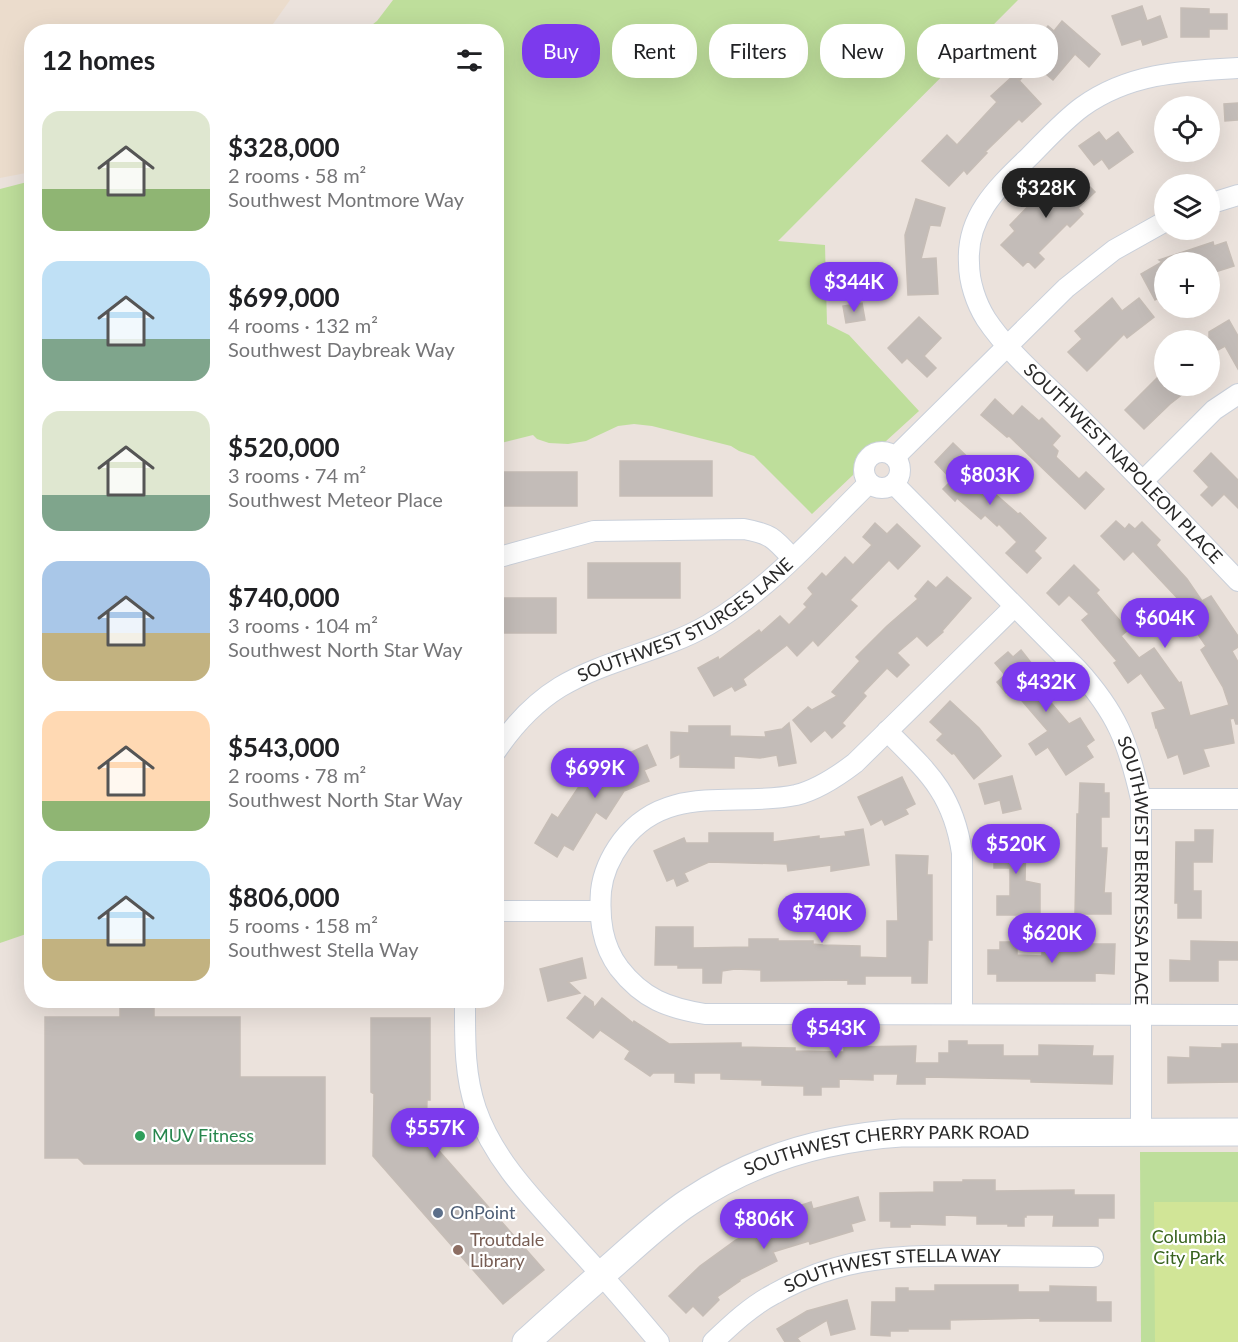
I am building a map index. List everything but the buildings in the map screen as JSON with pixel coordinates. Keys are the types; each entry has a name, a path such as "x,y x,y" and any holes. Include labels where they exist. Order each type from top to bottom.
{"main road":[{"name":"SOUTHWEST CHERRY PARK ROAD","path":"526,1342 667,1217 733,1176 779,1156 821,1144 873,1134 1238,1132"}],"street":[{"name":"SOUTHWEST NAPOLEON PLACE","path":"1238,68 1153,75 1124,84 1101,95 1063,123 997,188 979,212 969,248 972,285 986,319 1008,346 1143,481 1238,581"},
{"path":"1220,201 1238,195"},
{"path":"894,457 1066,288 1114,250 1154,228"},
{"path":"1143,481 1208,415 1238,394"},
{"path":"882,452 894,457 900,468 899,478 894,484 886,488 878,488 869,483 864,470 868,458 882,452"},
{"name":"SOUTHWEST STURGES LANE","path":"504,740 527,713 560,687 602,667 663,646 708,625 773,578 869,483"},
{"name":"SOUTHWEST BERRYESSA PLACE","path":"894,484 1099,694 1123,736 1141,799 1141,1132"},
{"path":"504,556 594,531 744,530 765,533 778,542 792,558"},
{"path":"1014,607 840,775 798,794 760,799 692,800 657,812 636,826 614,853 602,886 600,911 602,930 613,960 640,992 663,1004 705,1014 1238,1015"},
{"path":"887,731 929,772 954,814 962,853 962,1013"},
{"path":"1141,799 1238,799"},
{"path":"504,910 600,911"},
{"path":"465,1008 465,1057 468,1080 487,1136 501,1158 535,1201 660,1342"},
{"name":"SOUTHWEST STELLA WAY","path":"713,1342 753,1307 774,1294 803,1279 869,1260 911,1255 1093,1257"}],"shaded area":[{"path":"0,0 290,0 273,24 24,24 24,173 0,178"}],"green space":[{"path":"393,0 1018,0 994,24 917,24 917,78 940,78 778,241 825,245 827,324 849,335 919,411 885,442 868,446 861,451 854,466 853,475 812,514 754,456 731,446 652,426 634,424 618,426 586,441 568,444 549,443 533,435 504,442 504,24 373,24"},
{"path":"24,183 24,935 0,943 0,189"},
{"name":"Columbia City Park","path":"1140,1152 1238,1152 1238,1342 1141,1342"},
{"name":"Columbia City Park","path":"1154,1202 1238,1202 1238,1342 1155,1342"}],"place":[{"name":"MUV Fitness","path":"140,1136"},
{"name":"OnPoint","path":"438,1213"},
{"name":"Troutdale Library","path":"458,1250"}]}
